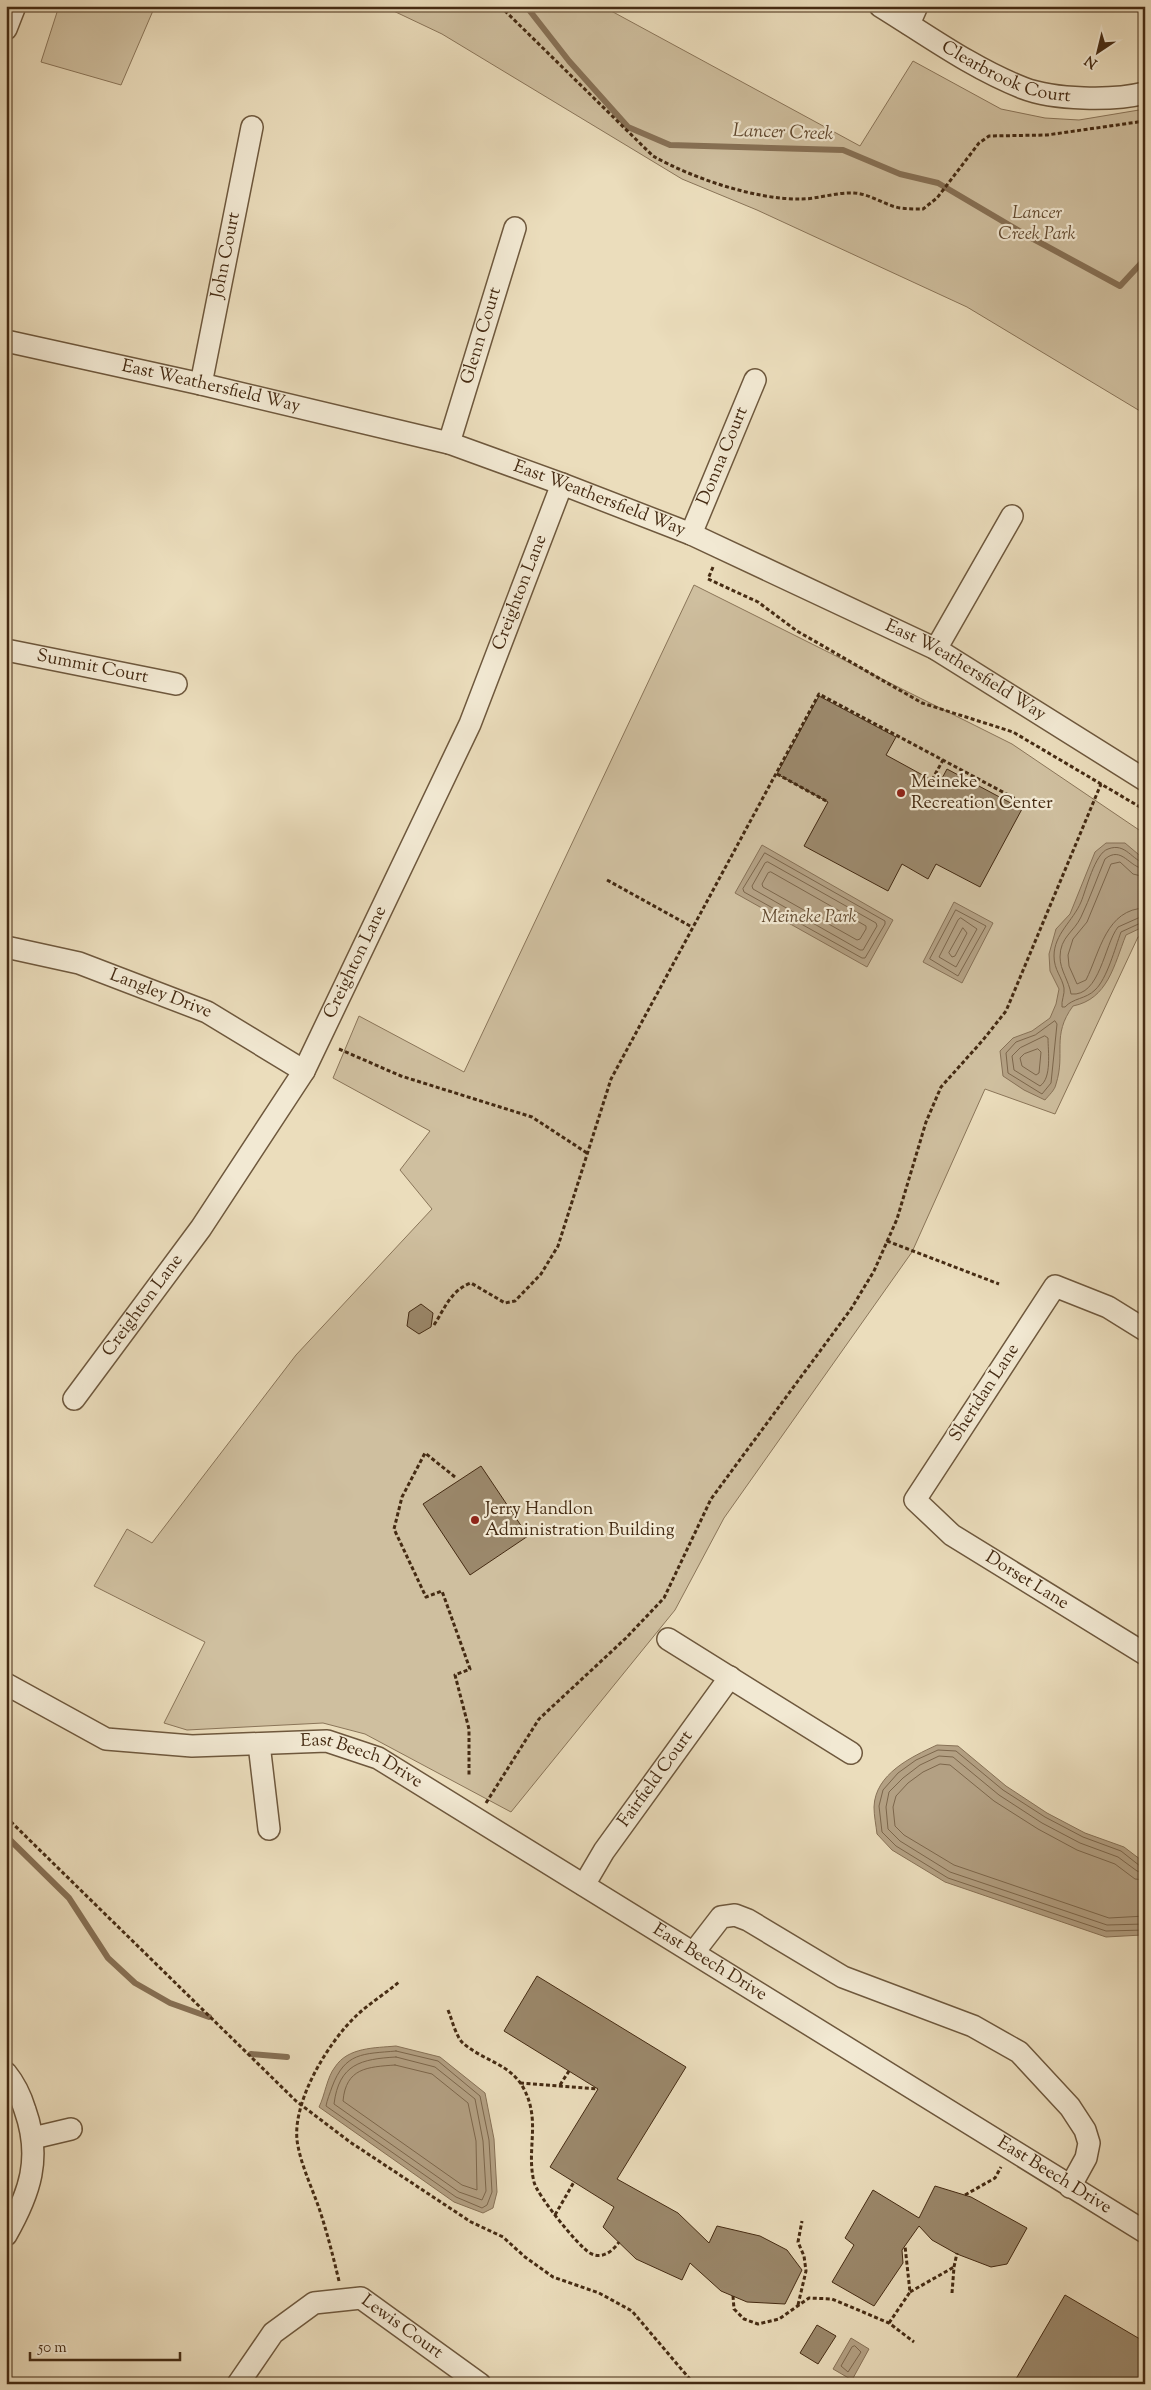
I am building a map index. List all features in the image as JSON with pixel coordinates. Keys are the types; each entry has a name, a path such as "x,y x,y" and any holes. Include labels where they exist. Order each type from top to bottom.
{"street":[{"path":"6,29 16,6"},
{"name":"Clearbrook Court","path":"880,6 913,15 972,64 1025,89 1082,99 1131,96 1145,93"},
{"name":"John Court","path":"201,384 252,127"},
{"name":"Glenn Court","path":"449,444 515,228"},
{"name":"East Weathersfield Way","path":"6,341 201,384 449,444 562,484 691,534 936,650 1145,780"},
{"name":"Donna Court","path":"691,534 755,380"},
{"name":"Creighton Lane","path":"74,1399 201,1228 304,1072 470,724 562,484"},
{"path":"936,650 1012,516"},
{"name":"Summit Court","path":"6,650 176,684"},
{"name":"Langley Drive","path":"6,947 79,963 207,1012 304,1072"},
{"name":"Sheridan Lane","path":"915,1500 1055,1286 1108,1307 1145,1330"},
{"name":"Dorset Lane","path":"915,1500 952,1535 1145,1654"},
{"path":"668,1639 851,1753"},
{"name":"Fairfield Court","path":"584,1885 604,1851 730,1677"},
{"name":"East Beech Drive","path":"6,1684 106,1738 192,1746 327,1741 378,1758 694,1952 1011,2151 1145,2232"},
{"path":"259,1744 269,1829"},
{"path":"694,1952 721,1917 735,1914 843,1977 973,2026 1003,2041 1034,2066 1070,2107 1085,2130 1088,2143 1086,2158 1070,2187"},
{"path":"6,2073 21,2099 33,2138 34,2160 30,2182 20,2211 6,2236"},
{"path":"33,2138 71,2129"},
{"name":"Lewis Court","path":"238,2384 273,2334 314,2303 361,2298 480,2384"}],"path":[{"path":"500,6 653,156 672,167 707,180 774,199 803,199 853,192 876,197 899,208 923,209 936,198 979,143 989,136 1047,135 1145,120"},
{"path":"720,548 708,579 758,602 797,631 922,703 1012,732 1145,810"},
{"path":"434,1325 448,1300 460,1287 471,1283 505,1302 515,1301 541,1274 558,1246 611,1079 819,694 1030,806"},
{"path":"932,780 942,760"},
{"path":"777,774 828,802"},
{"path":"476,1818 539,1719 626,1638 664,1598 711,1499 851,1309 874,1271 897,1219 926,1122 941,1087 1006,1011 1101,784"},
{"path":"607,880 692,927"},
{"path":"339,1049 401,1076 532,1117 587,1153"},
{"path":"887,1242 999,1284"},
{"path":"455,1477 425,1453 402,1497 394,1529 426,1597 442,1591 470,1669 455,1674 469,1729 469,1775"},
{"path":"6,1817 302,2105 350,2142 471,2222 503,2237 525,2258 553,2277 600,2292 632,2311 694,2384"},
{"path":"340,2284 325,2228 298,2145 297,2130 302,2105 318,2064 356,2016 399,1982"},
{"path":"448,2010 462,2043 507,2068 520,2083 534,2112 534,2184 555,2215 571,2236 591,2254 600,2256 612,2252 619,2242"},
{"path":"560,2086 569,2071"},
{"path":"520,2083 598,2089"},
{"path":"965,2195 995,2178 1011,2151"},
{"path":"555,2215 574,2182"},
{"path":"798,2306 806,2271 804,2256 798,2242 802,2221"},
{"path":"905,2246 910,2292"},
{"path":"952,2293 957,2254"},
{"path":"889,2323 910,2292 954,2267"},
{"path":"733,2296 734,2309 744,2319 758,2324 780,2319 809,2298 832,2299 889,2323 914,2342"},
{"path":"1141,2340 1145,2334"}],"green space":[{"path":"59,6 155,6 121,85 41,62"},
{"name":"Lancer Creek Park","path":"383,6 602,6 860,146 913,61 1001,109 1045,118 1079,120 1145,109 1145,414 967,307 757,210 682,179 442,34"},
{"name":"Meineke Park","path":"694,585 1012,744 1145,834 1145,936 1138,937 1055,1114 985,1089 912,1252 724,1518 675,1610 511,1812 365,1734 323,1723 187,1730 164,1723 205,1642 94,1586 127,1529 152,1543 296,1355 432,1209 400,1170 430,1131 333,1078 359,1016 464,1072"}],"water":[{"path":"1106,843 1125,843 1145,860 1145,926 1126,935 1113,969 1102,988 1085,1002 1073,1006 1066,1017 1062,1026 1059,1073 1053,1090 1045,1100 1024,1090 1003,1076 1000,1051 1013,1038 1032,1031 1050,1018 1056,1004 1059,989 1050,971 1049,954 1056,929 1070,914 1095,852"},
{"path":"762,845 893,920 867,967 735,893"},
{"path":"954,902 993,923 962,983 923,962"},
{"path":"937,1745 958,1746 1006,1786 1047,1813 1085,1833 1124,1847 1145,1863 1145,1932 1142,1935 1106,1937 945,1882 892,1850 877,1834 874,1810 876,1795 881,1785 896,1768 916,1755"},
{"path":"396,2046 440,2057 485,2093 494,2139 497,2192 493,2208 483,2213 454,2202 319,2107 330,2076 340,2060 362,2050"},
{"path":"851,2338 869,2349 852,2380 833,2369"}],"building":[{"name":"Meineke Recreation Center","path":"819,696 896,737 886,755 939,784 947,769 1022,809 980,887 936,864 928,879 902,864 888,891 804,846 828,802 777,774"},
{"path":"421,1304 433,1313 431,1327 419,1334 407,1326 409,1312"},
{"name":"Jerry Handlon Administration Building","path":"481,1466 528,1536 470,1575 423,1504"},
{"path":"537,1976 686,2067 617,2179 678,2213 709,2243 717,2226 760,2236 787,2250 802,2270 785,2304 747,2302 721,2291 690,2263 682,2280 636,2259 603,2227 614,2207 550,2167 598,2089 504,2031"},
{"path":"935,2186 971,2197 1027,2228 1007,2264 991,2267 957,2254 932,2240 919,2226 902,2250 903,2263 874,2306 832,2282 854,2245 845,2238 873,2190 919,2218"},
{"path":"1065,2295 1145,2342 1145,2384 1013,2384"},
{"path":"817,2325 836,2336 818,2364 800,2353"}],"waterway":[{"name":"Lancer Creek","path":"526,6 569,61 628,127 670,145 843,150 900,174 938,183 1026,235 1120,286 1145,259"},
{"path":"6,1836 69,1898 108,1958 135,1983 170,2003 209,2017"},
{"path":"251,2054 287,2057"}],"place":[{"name":"Meineke Recreation Center","path":"901,793"},
{"name":"Jerry Handlon Administration Building","path":"475,1520"}]}
